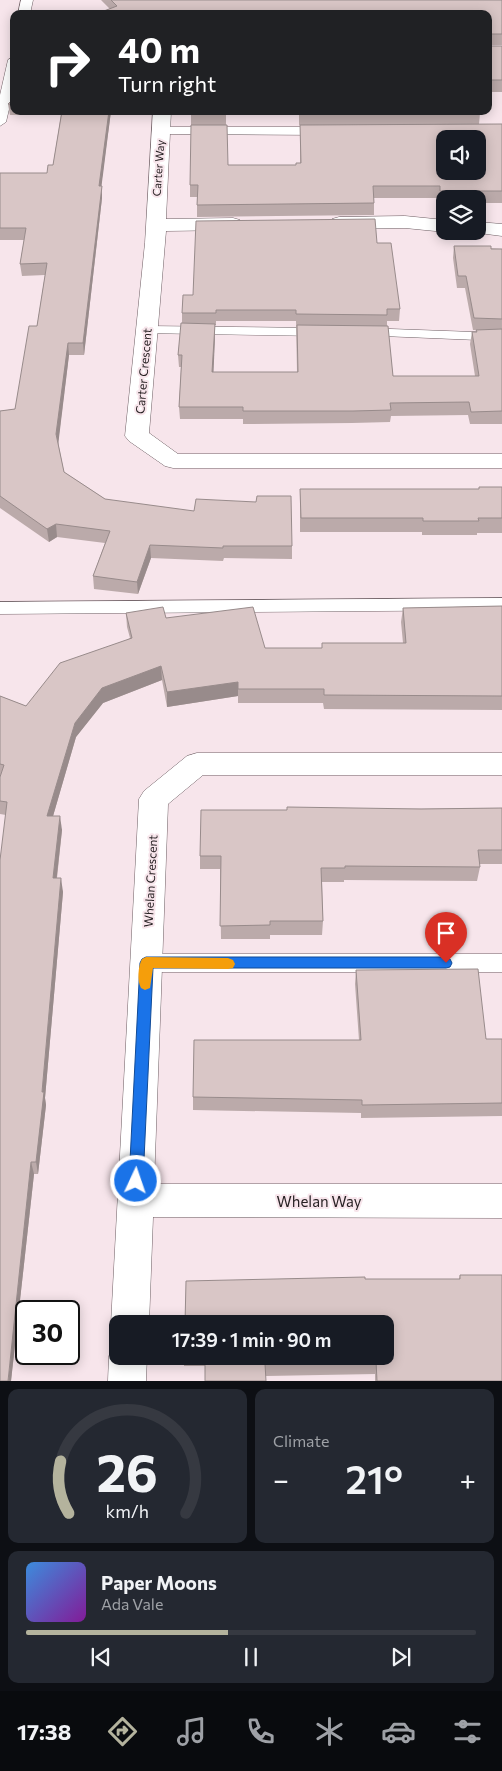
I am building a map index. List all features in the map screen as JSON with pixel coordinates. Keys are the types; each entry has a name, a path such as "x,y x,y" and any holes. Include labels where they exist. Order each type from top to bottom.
{"street":[{"name":"Carter Way","path":"155,225 162,115"},
{"path":"317,223 405,222 436,225"},
{"path":"155,225 249,224"},
{"name":"Carter Crescent","path":"155,225 137,436 173,461 502,461"},
{"path":"486,229 502,230"},
{"name":"Whelan Crescent","path":"130,1315 154,799 197,764 502,764"},
{"name":"Whelan Way","path":"135,1200 502,1201"},
{"path":"127,1381 128,1365"}],"lane":[{"path":"0,122 10,78"},
{"path":"161,131 332,130"},
{"path":"146,330 344,332 502,337"},
{"path":"0,608 502,604"},
{"path":"146,963 502,963"}],"building":[{"path":"111,0 502,0 502,34 492,34 492,10 106,10 117,6"},
{"path":"492,46 502,46 502,80 492,80"},
{"path":"61,115 108,115 99,186 102,186 83,343 68,343 56,434 64,472 105,499 194,511 196,499 256,502 257,496 291,496 292,546 223,546 223,548 150,545 137,582 93,576 110,531 56,524 47,529 0,496 0,411 15,409 29,326 37,326 47,263 20,264 26,228 0,228 0,173 47,173 48,165 53,165"},
{"path":"502,124 502,191 440,190 440,186 373,186 374,203 197,205 198,185 190,185 191,125 227,125 228,165 296,165 296,163 301,163 300,125"},
{"path":"375,219 377,243 391,243 400,309 387,309 387,315 296,314 296,310 216,310 216,313 182,313 183,295 193,295 196,221"},
{"path":"454,246 491,246 491,249 502,249 502,319 474,318 466,276 458,276"},
{"path":"181,323 215,324 212,372 298,372 297,325 388,326 393,376 479,376 472,332 477,332 476,330 502,329 502,411 471,412 469,402 390,403 391,410 353,411 243,411 243,407 179,407 182,355 178,355"},
{"path":"479,487 502,487 502,518 478,518 479,521 423,521 423,518 301,518 300,489 479,489"},
{"path":"502,606 502,696 324,695 324,689 238,689 238,682 167,692 161,666 102,688 75,723 47,816 60,816 53,878 61,878 42,1092 44,1092 36,1162 31,1162 8,1381 0,1381 0,860 7,802 0,801 0,777 4,765 0,764 0,696 26,706 60,663 132,638 126,613 163,607 166,618 253,607 265,648 322,648 322,643 406,643 403,608"},
{"path":"287,807 502,808 502,850 478,850 480,867 345,866 345,868 321,868 323,921 270,921 270,925 220,926 221,856 200,856 201,810 287,810"},
{"path":"478,969 486,1039 502,1039 502,1103 362,1105 362,1100 193,1097 194,1040 361,1040 356,970"},
{"path":"460,1275 502,1275 502,1381 377,1381 376,1365 394,1365 394,1315 185,1315 186,1281 365,1277 365,1279 460,1279"},
{"path":"205,1365 265,1365 266,1381 205,1381"}],"slow traffic":[{"path":"145,984 146,963 228,964"}],"route":[{"path":"136,1181 146,963 446,963"}]}
